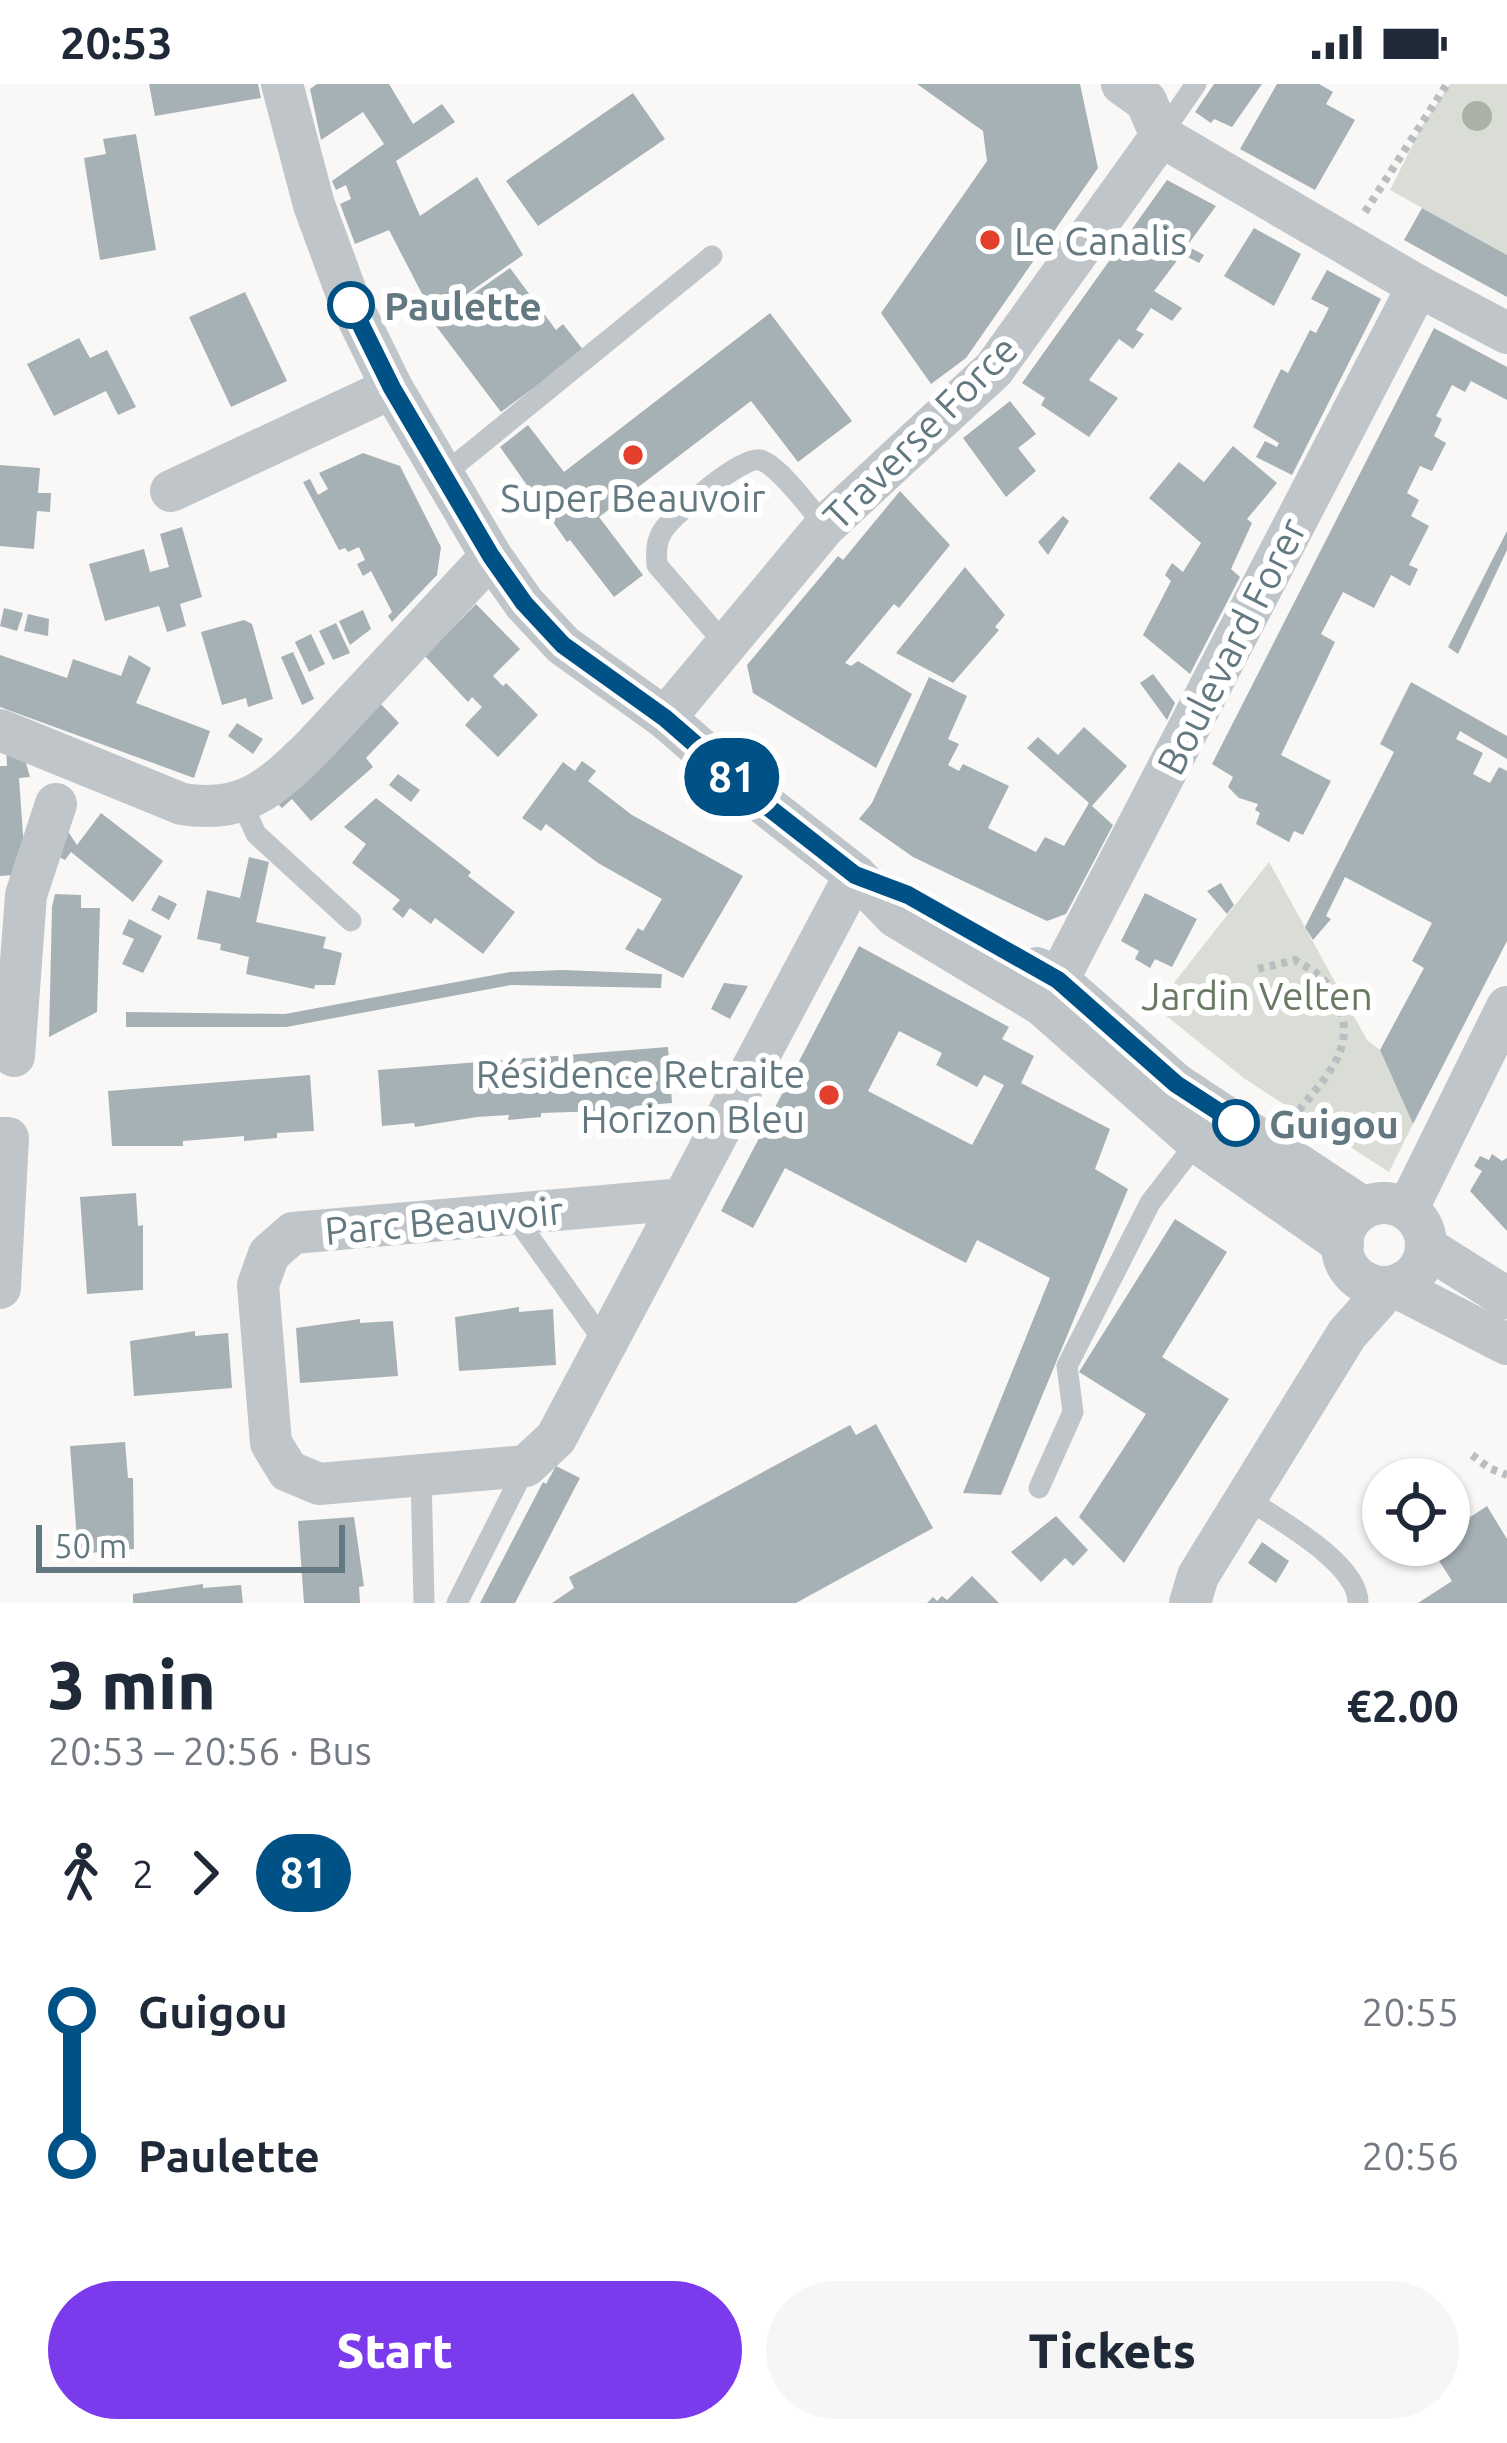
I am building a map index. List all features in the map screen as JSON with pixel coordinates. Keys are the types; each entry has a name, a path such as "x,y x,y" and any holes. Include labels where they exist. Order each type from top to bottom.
{"street":[{"path":"282,84 314,206 349,300 392,388 491,556 524,603 563,645 665,718 855,875 896,917 1050,992 1176,1084 1369,1260 1419,1269 1426,1247 1421,1226 1406,1210 1385,1204 1369,1260 1347,1334 1198,1576 1190,1603"},
{"path":"1122,84 1146,101 1161,136 1507,333"},
{"name":"Traverse Force","path":"665,718 825,526 994,369 1161,136"},
{"name":"Boulevard Forer","path":"1050,992 1418,286"},
{"path":"171,491 392,388"},
{"path":"0,730 182,804 213,809 242,803 297,763 491,556"},
{"path":"14,1055 13,895 56,804"},
{"path":"526,1466 556,1438 855,875"},
{"path":"1050,992 1197,1142 1369,1260 1507,1344"},
{"path":"1406,1210 1507,1007"},
{"path":"0,1288 4,1138"},
{"name":"Parc Beauvoir","path":"526,1466 319,1484 288,1471 271,1443 258,1285 269,1254 293,1233 683,1199"},
{"path":"1426,1247 1507,1298"}],"lane":[{"path":"1161,136 1196,84"},
{"path":"443,475 712,256"},
{"path":"726,645 657,565 656,548 663,530 739,464 756,459 772,466 825,526"},
{"path":"242,803 256,833 351,922"},
{"path":"1040,1488 1073,1412 1067,1366 1150,1203 1197,1142"},
{"path":"513,1214 606,1344"},
{"path":"458,1603 526,1466"},
{"path":"421,1473 424,1603"},
{"path":"1246,1498 1346,1572 1358,1603"}],"path":[{"path":"1345,244 1447,84"},
{"path":"1258,969 1295,960 1327,979 1347,1028 1336,1065 1289,1124"},
{"path":"1472,1455 1507,1474"}],"green space":[{"path":"1450,84 1507,84 1507,255 1390,190 1422,126"},
{"name":"Jardin Velten","path":"1269,862 1367,1040 1380,1050 1413,1124 1389,1172 1245,1079 1155,1007"}],"building":[{"path":"149,84 258,84 261,98 155,116"},
{"path":"317,84 389,84 413,124 442,104 455,122 396,161 420,216 477,177 523,255 434,317 389,230 355,244 340,204 351,199 346,185 336,190 332,181 384,144 363,112 321,140 310,89"},
{"name":"Le Canalis","path":"917,84 1080,84 1098,168 966,358 931,384 881,313 987,161 983,131"},
{"path":"1214,84 1262,84 1232,127 1214,119 1211,123 1195,112"},
{"path":"1277,84 1319,84 1333,92 1326,104 1355,120 1315,190 1240,149"},
{"path":"633,93 665,139 538,226 506,181"},
{"path":"136,134 156,250 100,260 84,158 106,154 103,139"},
{"path":"1167,180 1216,206 1187,246 1204,255 1199,263 1182,254 1154,291 1182,308 1172,321 1151,308 1136,330 1144,334 1133,349 1119,339 1089,380 1118,398 1089,437 1041,405 1045,398 1022,383"},
{"path":"1422,208 1507,255 1507,297 1404,240"},
{"path":"1254,228 1301,254 1274,306 1224,276"},
{"path":"510,268 556,330 563,324 584,351 501,412 433,322"},
{"path":"1327,270 1381,299 1292,475 1256,457 1265,441 1277,447 1279,443 1253,427 1281,369 1288,373 1310,330 1316,333 1329,308 1311,299"},
{"path":"245,292 287,381 231,407 189,317"},
{"name":"Super Beauvoir","path":"770,313 852,421 798,462 751,401 599,517 643,575 614,597 567,542 500,447 528,425 564,472"},
{"path":"1434,328 1507,367 1507,400 1471,381 1465,392 1452,385 1436,416 1442,419 1434,436 1446,443 1432,471 1420,466 1407,493 1419,500 1411,516 1429,526 1409,565 1418,569 1410,586 1391,575 1374,608 1343,592 1321,634 1335,642 1281,755 1331,781 1303,835 1294,831 1289,842 1256,824 1258,804 1239,798 1228,787 1233,777 1212,764"},
{"path":"79,338 90,358 107,350 136,407 118,415 106,391 54,416 27,364"},
{"path":"1010,401 1036,434 1018,448 1036,471 1006,497 963,438"},
{"path":"1233,446 1277,483 1247,519 1252,523 1231,569 1240,577 1190,674 1143,635 1171,581 1165,575 1172,563 1183,572 1201,543 1149,498 1179,462 1204,482"},
{"path":"363,453 400,466 441,547 437,575 392,622 388,616 392,612 371,571 363,576 357,564 365,560 359,547 339,550 303,482 310,479 318,495 328,489 319,473"},
{"path":"0,465 40,468 38,493 51,493 50,512 37,511 34,549 0,546"},
{"path":"900,491 950,545 899,608 894,604 845,663 851,666 858,661 912,694 876,768 753,693 747,665 838,556 843,560"},
{"path":"1063,516 1069,521 1048,555 1038,542"},
{"path":"182,527 202,597 180,604 186,626 167,632 159,606 105,621 89,564 144,549 150,572 169,567 160,534"},
{"path":"1507,531 1507,550 1458,654 1448,647"},
{"path":"965,567 1005,615 995,627 999,630 953,683 896,653"},
{"path":"476,604 520,649 493,676 538,715 498,757 465,725 482,707 472,697 468,702 425,656"},
{"path":"4,608 23,613 17,631 0,626"},
{"path":"363,610 371,629 350,645 339,621"},
{"path":"28,614 49,619 48,636 24,631"},
{"path":"244,620 252,624 273,699 248,707 246,698 222,705 201,632"},
{"path":"336,623 350,653 333,660 319,631"},
{"path":"311,634 325,664 309,672 295,642"},
{"path":"293,652 314,699 302,705 281,657"},
{"path":"0,655 67,678 73,659 121,676 129,655 151,668 136,703 210,731 194,778 0,707"},
{"path":"1153,674 1175,703 1167,720 1140,683"},
{"path":"929,677 967,696 948,739 959,744 948,765 959,771 963,764 1009,786 988,828 1036,852 1045,837 1064,846 1089,803 1027,748 1038,737 1058,755 1084,727 1127,766 1092,806 1113,825 1066,914 1047,921 913,857 859,819 872,803"},
{"path":"1411,682 1507,736 1507,759 1460,731 1456,739 1483,753 1473,774 1490,783 1499,767 1507,771 1507,941 1413,1124 1380,1050 1424,968 1412,961 1432,923 1345,877 1326,916 1331,919 1313,940 1305,927 1394,752 1380,744"},
{"path":"380,703 399,723 366,758 373,767 311,821 292,799 282,808 277,803"},
{"path":"237,723 263,739 253,754 228,736"},
{"path":"6,746 25,759 30,777 19,778 25,863 14,864 13,875 0,876 0,766 7,766"},
{"path":"582,761 596,771 588,781 632,815 743,876 683,978 625,949 638,928 643,931 662,899 598,863 546,824 541,831 522,818 563,762 575,771"},
{"path":"398,774 420,790 411,802 389,785"},
{"path":"376,798 515,912 483,954 435,918 431,924 410,908 403,918 392,909 400,900 352,863 366,844 344,827"},
{"path":"101,813 163,861 133,902 71,852 65,860 53,854 67,830 77,845"},
{"path":"249,857 269,862 256,922 326,937 323,948 342,953 335,985 315,985 314,989 246,974 249,957 197,939 207,890 240,898"},
{"path":"1221,883 1234,905 1227,914 1207,891"},
{"path":"1145,893 1197,919 1172,967 1155,959 1150,968 1135,959 1139,951 1121,941"},
{"path":"55,894 81,895 81,908 100,908 97,1012 49,1037 52,907"},
{"path":"159,895 177,904 169,920 151,910"},
{"path":"129,919 162,936 143,973 122,964 134,939 122,934"},
{"path":"859,946 1009,1027 1002,1039 1034,1056 1021,1083 1110,1129 1095,1169 1128,1189 1001,1495 963,1493 1050,1278 977,1240 966,1263 785,1168 753,1228 721,1211","holes":["899,1031 942,1053 936,1065 977,1087 984,1075 1004,1085 972,1145 868,1091"]},
{"path":"510,972 662,974 661,988 511,985 286,1027 126,1027 126,1012 285,1014"},
{"path":"724,983 748,986 730,1019 711,1009"},
{"path":"668,1047 672,1103 634,1106 635,1110 382,1126 378,1070"},
{"path":"310,1075 314,1131 244,1141 244,1136 183,1141 183,1146 112,1146 108,1091"},
{"path":"1492,1154 1502,1161 1507,1158 1507,1231 1470,1191 1482,1171 1474,1166 1480,1156 1489,1160"},
{"path":"136,1193 138,1226 143,1225 143,1290 87,1294 80,1197"},
{"path":"1175,1219 1227,1252 1162,1357 1229,1399 1124,1563 1079,1517 1146,1414 1079,1372"},
{"path":"519,1307 519,1312 553,1309 556,1365 459,1371 455,1317"},
{"path":"360,1319 360,1323 393,1321 398,1376 300,1383 296,1328"},
{"path":"195,1331 195,1336 228,1333 232,1388 134,1396 130,1341"},
{"path":"876,1424 933,1528 796,1603 552,1603 574,1588 569,1577 850,1425 856,1435"},
{"path":"125,1442 128,1478 133,1478 134,1549 78,1554 70,1446"},
{"path":"556,1466 580,1478 515,1603 480,1603 543,1482"},
{"path":"1487,1506 1507,1539 1507,1603 1418,1603 1452,1581 1442,1566 1470,1566 1470,1517"},
{"path":"1056,1516 1088,1550 1073,1566 1065,1558 1041,1582 1011,1552"},
{"path":"354,1517 364,1586 359,1587 360,1603 304,1603 298,1521"},
{"path":"1262,1542 1289,1561 1276,1583 1248,1563"},
{"path":"972,1576 999,1603 927,1603 933,1597 947,1600"},
{"path":"203,1584 203,1588 241,1585 243,1603 133,1603 133,1594"}],"bus line":[{"name":"81","path":"351,305 392,388 491,556 524,603 563,645 665,718 855,875 908,895 1058,980 1176,1084 1236,1123"}],"place":[{"name":"Le Canalis","path":"990,240"},
{"name":"Paulette","path":"351,305"},
{"name":"Super Beauvoir","path":"633,455"},
{"name":"Résidence Retraite Horizon Bleu","path":"829,1095"},
{"name":"Guigou","path":"1236,1123"}]}
